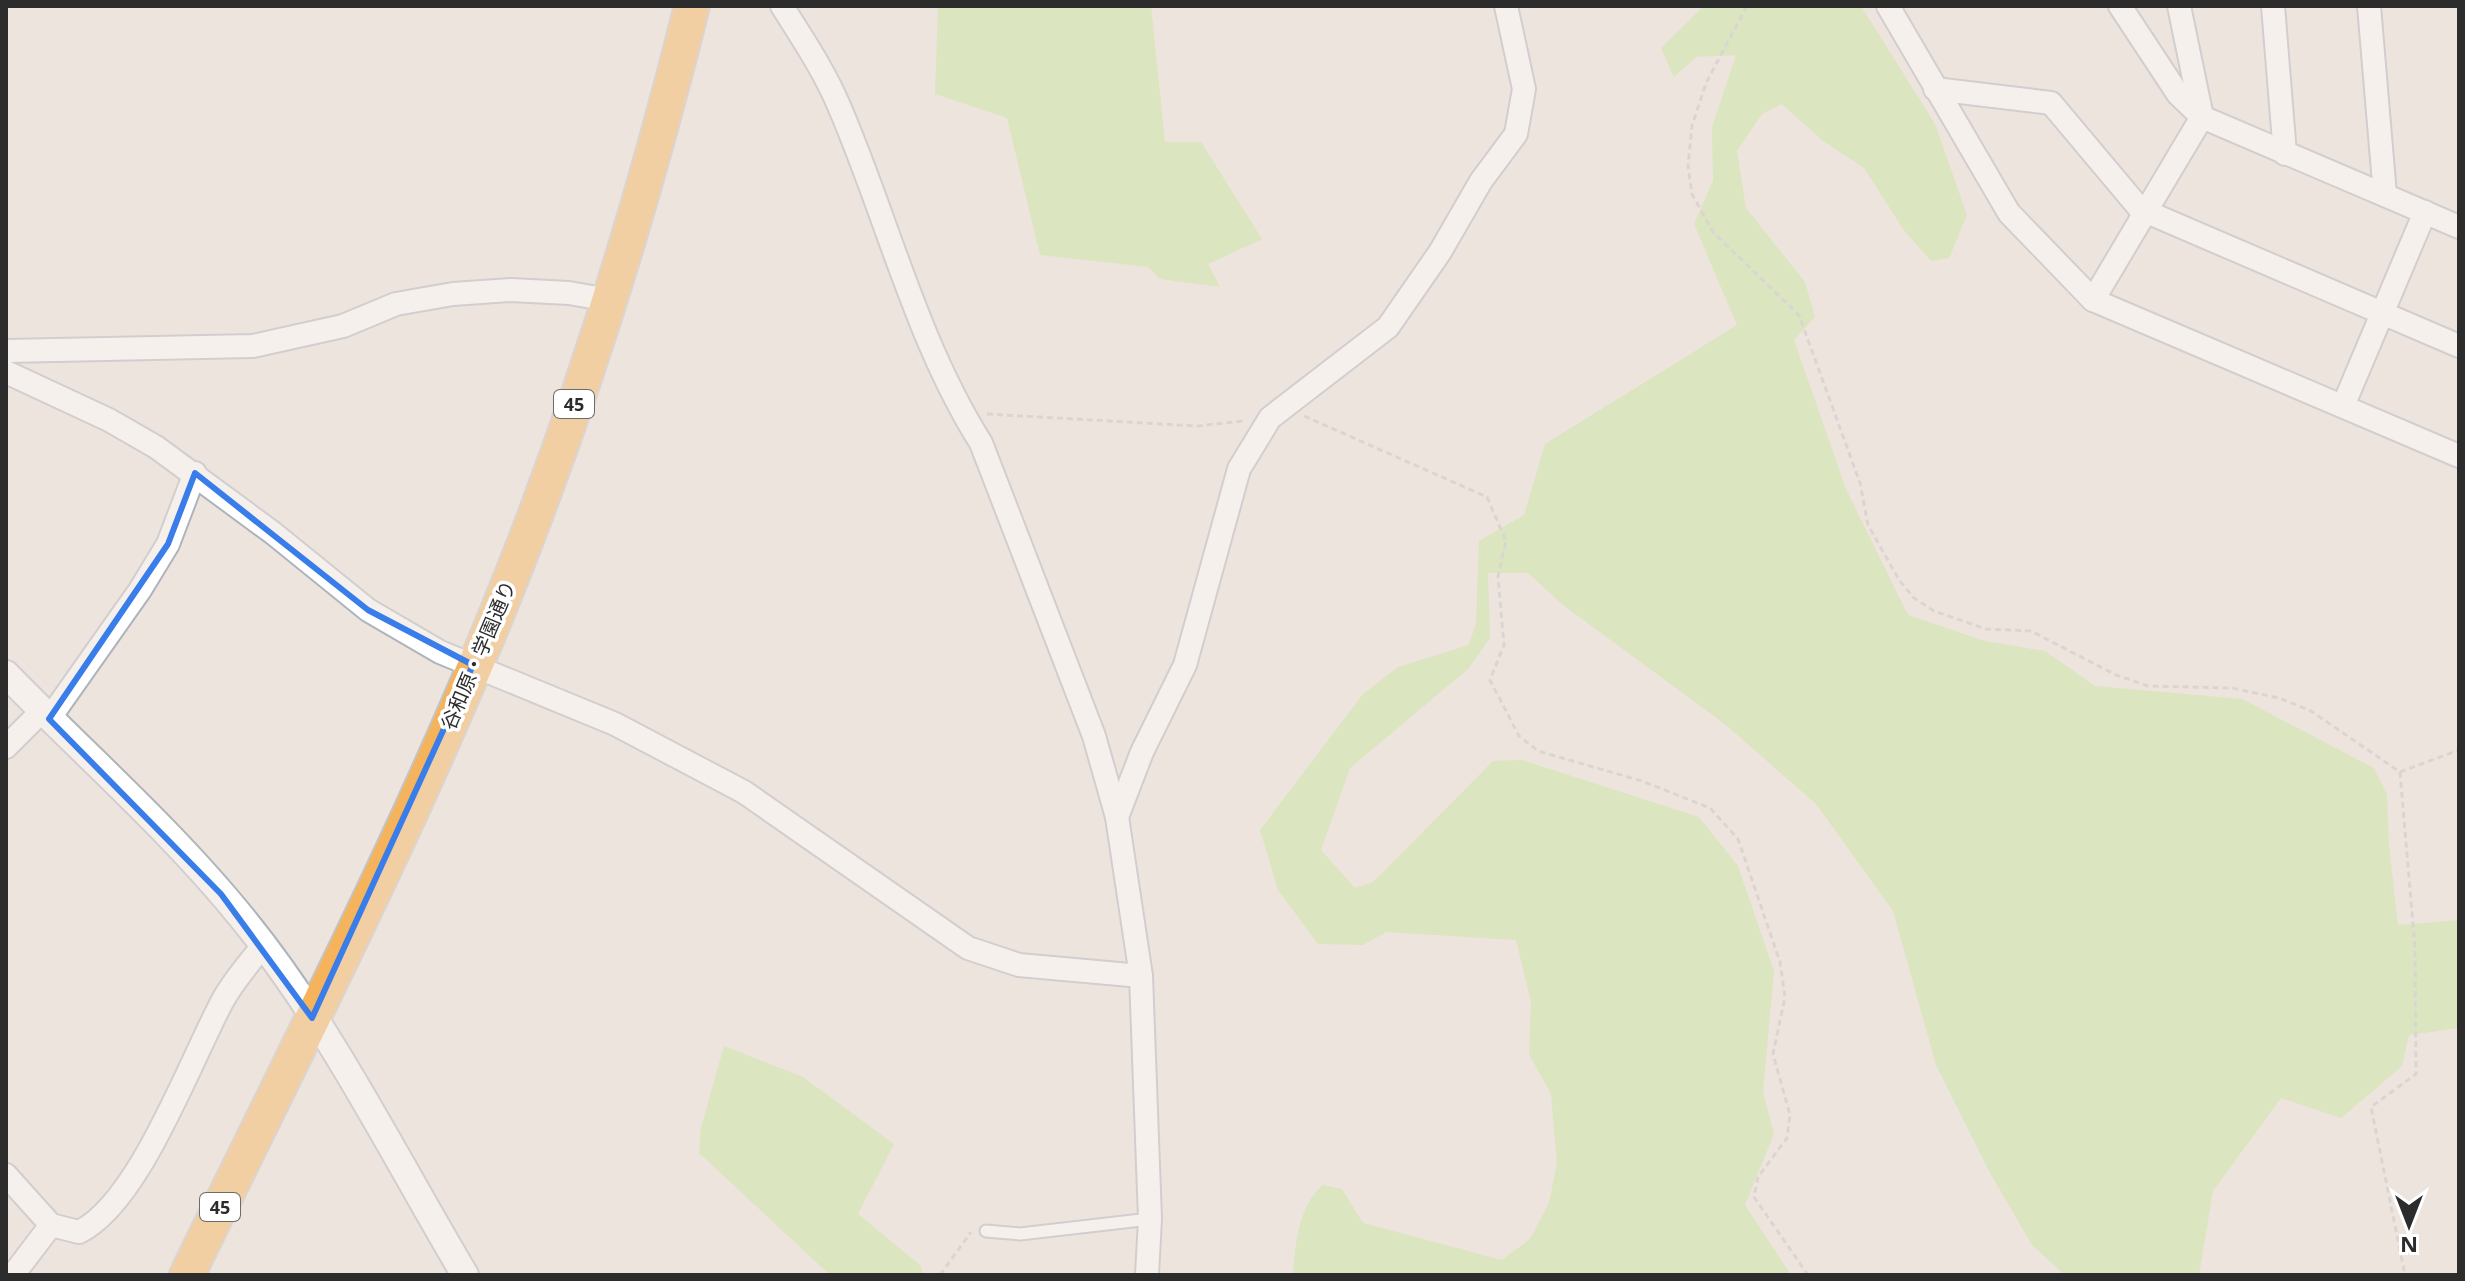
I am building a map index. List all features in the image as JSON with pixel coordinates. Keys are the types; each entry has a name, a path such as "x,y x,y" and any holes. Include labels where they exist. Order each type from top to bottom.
{"main road":[{"name":"谷和原・学園通り","path":"187,1275 420,789 516,565 646,185 692,6"}],"street":[{"path":"782,6 838,104 962,413 981,443 1079,697 1117,817 1141,976 1150,1219 1147,1275"},
{"path":"1117,817 1142,752 1185,665 1239,469 1276,412 1388,327 1440,252 1481,181 1516,134 1524,89 1506,6"},
{"path":"1888,6 2009,213 2093,300 2459,456"},
{"path":"2120,6 2178,94 2202,117 2459,227"},
{"path":"2093,300 2202,117 2179,6"},
{"path":"2273,6 2285,154"},
{"path":"2369,6 2385,195"},
{"path":"1935,89 2051,103 2140,209 2459,346"},
{"path":"2343,406 2425,212"},
{"path":"6,351 253,346 343,326 396,304 453,294 511,290 569,293 609,300"},
{"path":"6,372 109,420 195,473 368,610 440,652 615,724 744,792 968,948 1019,965 1141,976"},
{"path":"6,747 45,715 140,590 168,544 195,473"},
{"path":"6,674 195,865 263,946 358,1090 465,1275"},
{"path":"6,1175 51,1225 79,1232 97,1224 127,1187 224,998 263,946"},
{"path":"13,1275 51,1225"}],"lane":[{"path":"986,1231 1020,1234 1150,1219"}],"path":[{"path":"1747,6 1706,83 1692,126 1688,166 1692,194 1713,232 1799,315 1860,483 1868,525 1899,580 1914,598 1934,611 1986,629 2031,631 2062,643 2116,675 2148,686 2232,688 2279,698 2311,711 2400,772"},
{"path":"962,413 1197,426 1276,412 1487,497 1506,541 1498,576 1504,645 1490,680 1519,736 1538,751 1642,781 1710,808 1738,839 1780,962 1785,997 1773,1054 1790,1115 1787,1138 1758,1177 1754,1197 1808,1275"},
{"path":"2400,772 2459,750"},
{"path":"2400,772 2415,948 2416,1074 2371,1107 2405,1275"},
{"path":"940,1275 971,1231 986,1231"}],"highlighted area":[{"path":"195,473 368,610 473,665 312,1018 221,894 49,719 168,544"}],"green space":[{"path":"938,6 1151,6 1165,142 1201,142 1262,239 1208,264 1220,287 1160,279 1148,267 1040,255 1007,118 935,94"},
{"path":"1704,6 1861,6 1935,124 1967,215 1949,258 1931,261 1903,229 1864,168 1823,141 1782,104 1762,114 1737,151 1746,208 1805,282 1815,317 1794,340 1846,489 1908,615 1985,641 2045,651 2095,686 2242,699 2374,768 2387,795 2398,925 2459,920 2459,1028 2409,1035 2402,1066 2341,1118 2281,1098 2213,1191 2199,1275 2065,1275 2032,1245 1990,1173 1936,1065 1893,911 1816,804 1726,725 1563,605 1528,573 1488,573 1490,638 1468,669 1350,768 1321,850 1355,888 1373,882 1493,761 1522,760 1699,817 1738,866 1774,971 1763,1092 1774,1134 1745,1205 1791,1275 1293,1275 1303,1214 1323,1185 1342,1189 1363,1223 1502,1260 1530,1239 1549,1203 1557,1163 1551,1094 1529,1054 1531,1002 1516,940 1386,932 1363,945 1318,944 1278,890 1260,830 1363,694 1398,667 1469,645 1476,623 1479,541 1524,515 1545,444 1737,325 1694,224 1713,181 1712,127 1736,55 1696,57 1674,77 1661,48"},
{"path":"724,1046 803,1077 894,1144 858,1214 920,1265 924,1275 830,1275 699,1153 701,1128"}]}
